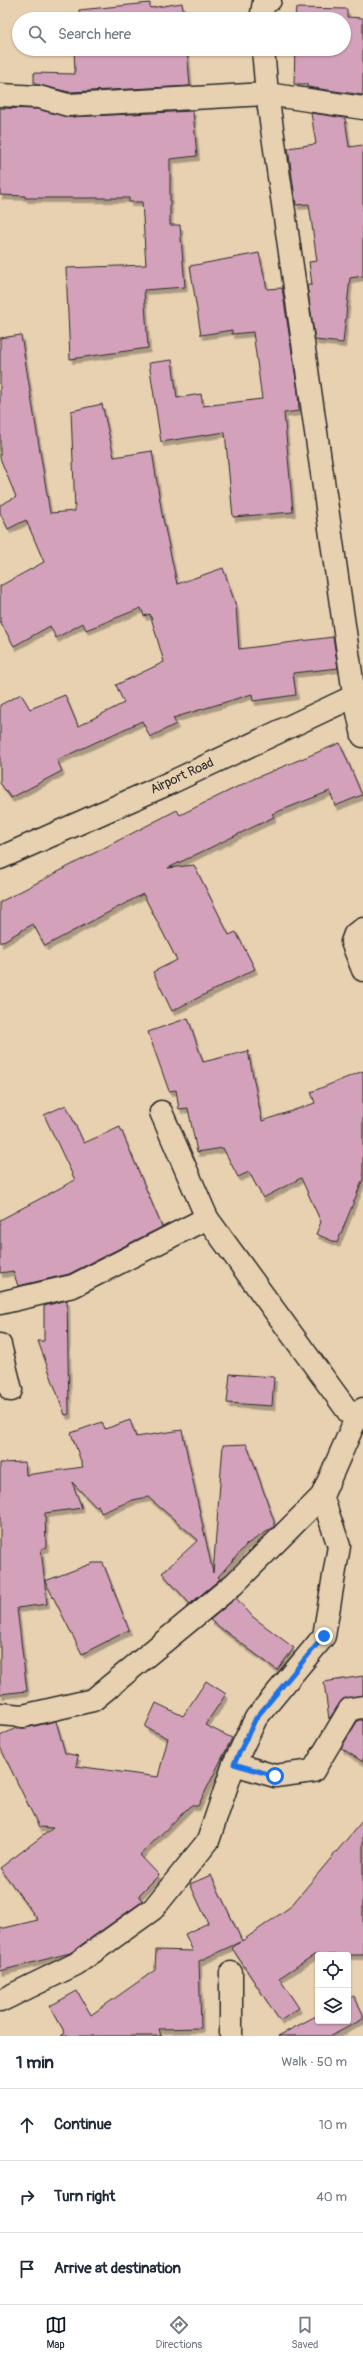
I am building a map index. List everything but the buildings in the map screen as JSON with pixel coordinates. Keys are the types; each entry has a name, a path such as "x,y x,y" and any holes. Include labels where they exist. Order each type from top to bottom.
{"street":[{"path":"262,12 264,2 270,0"},
{"path":"264,56 267,94 358,693 363,736"},
{"path":"0,95 39,97 68,105 267,94 363,108"},
{"name":"Airport Road","path":"0,858 172,782 358,693"},
{"path":"363,929 355,934 352,942 363,970"},
{"path":"0,1714 23,1716 94,1700 234,1584 322,1496 359,1415 207,1218 161,1112"},
{"path":"0,1303 73,1286 207,1218"},
{"path":"0,1345 11,1390"},
{"path":"0,2001 76,1964 153,1909 208,1842 234,1764 256,1718 324,1636 339,1546 322,1496"},
{"path":"234,1764 275,1776 313,1770 350,1709 363,1707"},
{"path":"231,1973 231,2036"}],"route":[{"path":"275,1776 234,1764 256,1718 324,1636"}]}
